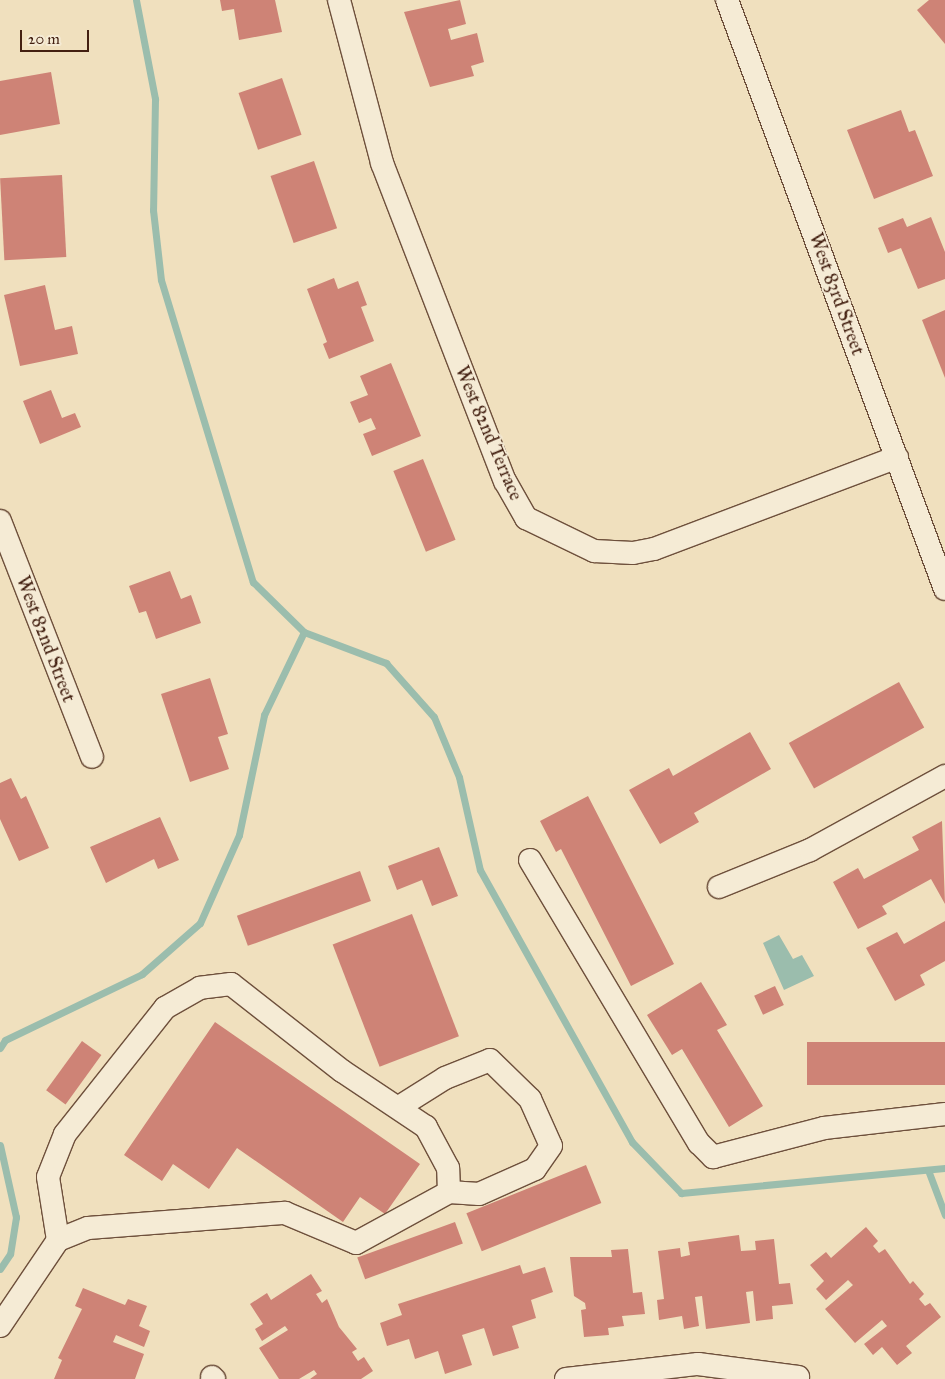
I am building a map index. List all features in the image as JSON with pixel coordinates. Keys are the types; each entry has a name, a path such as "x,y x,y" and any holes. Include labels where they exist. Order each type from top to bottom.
{"street":[{"name":"West 82nd Terrace","path":"339,0 382,163 505,481 526,518 594,551 633,554 654,550 897,457"},
{"name":"West 83rd Street","path":"727,0 945,589"},
{"name":"West 82nd Street","path":"0,520 92,757"},
{"path":"719,887 810,850 945,776"},
{"path":"530,860 699,1143 713,1157 824,1128 945,1114"},
{"path":"58,1240 48,1177 65,1134 164,1008 200,988 231,984 342,1070 426,1127 448,1168 449,1192"},
{"path":"0,1326 58,1240 88,1228 284,1213 356,1243 449,1192 479,1194 536,1169 550,1146 530,1099 490,1060 445,1078 399,1107"},
{"path":"566,1379 698,1364 798,1377"}],"shaded area":[{"path":"779,935 793,959 802,955 814,976 784,990 763,943"}],"building":[{"path":"220,0 275,0 282,32 239,40 234,9 222,11"},
{"path":"460,0 466,24 448,29 451,40 477,33 484,62 471,66 474,76 430,87 404,12"},
{"path":"929,0 945,0 945,44 917,10"},
{"path":"51,72 60,124 0,135 0,81"},
{"path":"282,78 302,135 258,150 239,93"},
{"path":"901,110 909,132 915,130 933,176 874,199 847,130"},
{"path":"314,161 337,228 294,243 271,176"},
{"path":"62,175 66,257 4,260 0,178"},
{"path":"931,217 945,252 945,279 918,289 901,248 888,253 878,228 903,218 907,227"},
{"path":"334,278 338,289 358,281 367,305 361,307 374,341 329,359 323,344 327,342 307,289"},
{"path":"45,285 55,330 72,326 78,354 20,366 4,295"},
{"path":"945,310 945,378 922,320"},
{"path":"391,363 421,436 372,456 363,434 376,429 371,418 359,423 350,402 368,395 360,376"},
{"path":"51,390 62,418 75,413 81,427 40,444 23,401"},
{"path":"423,459 456,540 426,552 393,471"},
{"path":"170,571 181,599 191,595 201,623 156,639 146,611 139,613 129,586"},
{"path":"210,678 228,734 218,737 229,769 190,782 161,694"},
{"path":"899,682 924,727 814,789 789,743"},
{"path":"750,732 771,769 694,813 699,822 660,844 629,790 669,768 673,776"},
{"path":"11,778 21,799 26,796 49,848 19,861 0,819 0,783"},
{"path":"588,796 674,964 631,986 561,849 556,852 540,821"},
{"path":"160,817 179,860 158,869 154,859 106,883 90,847"},
{"path":"942,821 945,904 931,879 882,906 887,914 858,929 833,882 858,868 864,879 919,850 912,837"},
{"path":"439,847 458,896 432,906 422,880 397,890 388,866"},
{"path":"360,871 371,901 248,946 237,916"},
{"path":"412,914 459,1036 380,1067 333,944"},
{"path":"945,921 945,961 920,975 925,985 895,1001 866,948 897,932 904,944"},
{"path":"701,982 727,1025 717,1030 763,1106 729,1127 682,1049 672,1055 647,1015"},
{"path":"775,986 784,1005 763,1015 754,996"},
{"path":"215,1022 420,1164 385,1214 360,1197 343,1222 237,1148 209,1189 173,1164 162,1181 124,1155"},
{"path":"82,1041 101,1055 66,1104 46,1090"},
{"path":"807,1042 945,1042 945,1085 807,1085"},
{"path":"586,1165 601,1203 482,1251 466,1213"},
{"path":"455,1222 463,1244 365,1279 357,1258"},
{"path":"866,1227 878,1241 873,1246 879,1253 885,1249 910,1284 913,1281 924,1294 919,1299 925,1306 930,1303 941,1317 906,1346 912,1353 897,1365 882,1347 873,1355 864,1344 887,1326 882,1320 855,1343 825,1309 853,1285 848,1280 826,1300 816,1289 824,1281 810,1265 826,1252 831,1258"},
{"path":"739,1235 741,1251 756,1250 755,1241 774,1239 779,1284 790,1283 793,1304 772,1306 773,1319 756,1321 753,1291 746,1292 750,1323 706,1329 702,1296 695,1297 699,1326 684,1329 682,1316 659,1320 657,1300 664,1299 658,1251 680,1248 681,1257 690,1255 688,1242"},
{"path":"628,1249 633,1293 642,1292 645,1314 622,1316 624,1326 608,1328 609,1335 584,1337 581,1310 586,1309 585,1303 574,1296 570,1257 612,1257 611,1250"},
{"path":"520,1265 523,1274 545,1267 553,1292 531,1300 536,1318 512,1326 519,1348 493,1356 484,1328 462,1335 472,1365 445,1374 438,1351 415,1359 409,1339 387,1346 380,1323 402,1315 398,1304"},
{"path":"311,1274 322,1291 316,1294 322,1303 327,1299 339,1327 357,1349 352,1352 358,1361 364,1357 373,1371 361,1379 310,1379 317,1374 314,1370 299,1379 279,1379 259,1348 288,1330 285,1326 262,1341 255,1329 263,1324 250,1304 267,1293 271,1300"},
{"path":"83,1288 125,1305 128,1299 147,1306 139,1326 150,1331 144,1347 116,1335 113,1342 144,1354 135,1379 54,1379 62,1360 58,1358 82,1309 75,1306"}],"waterway":[{"path":"136,0 155,99 153,210 161,280 253,582 304,632 386,663 434,717 459,777 480,870 632,1142 681,1193 945,1168"},
{"path":"0,1048 5,1040 142,974 200,923 239,835 264,715 304,632"},
{"path":"0,1145 16,1217 10,1254 0,1269"},
{"path":"928,1170 945,1215"}]}
